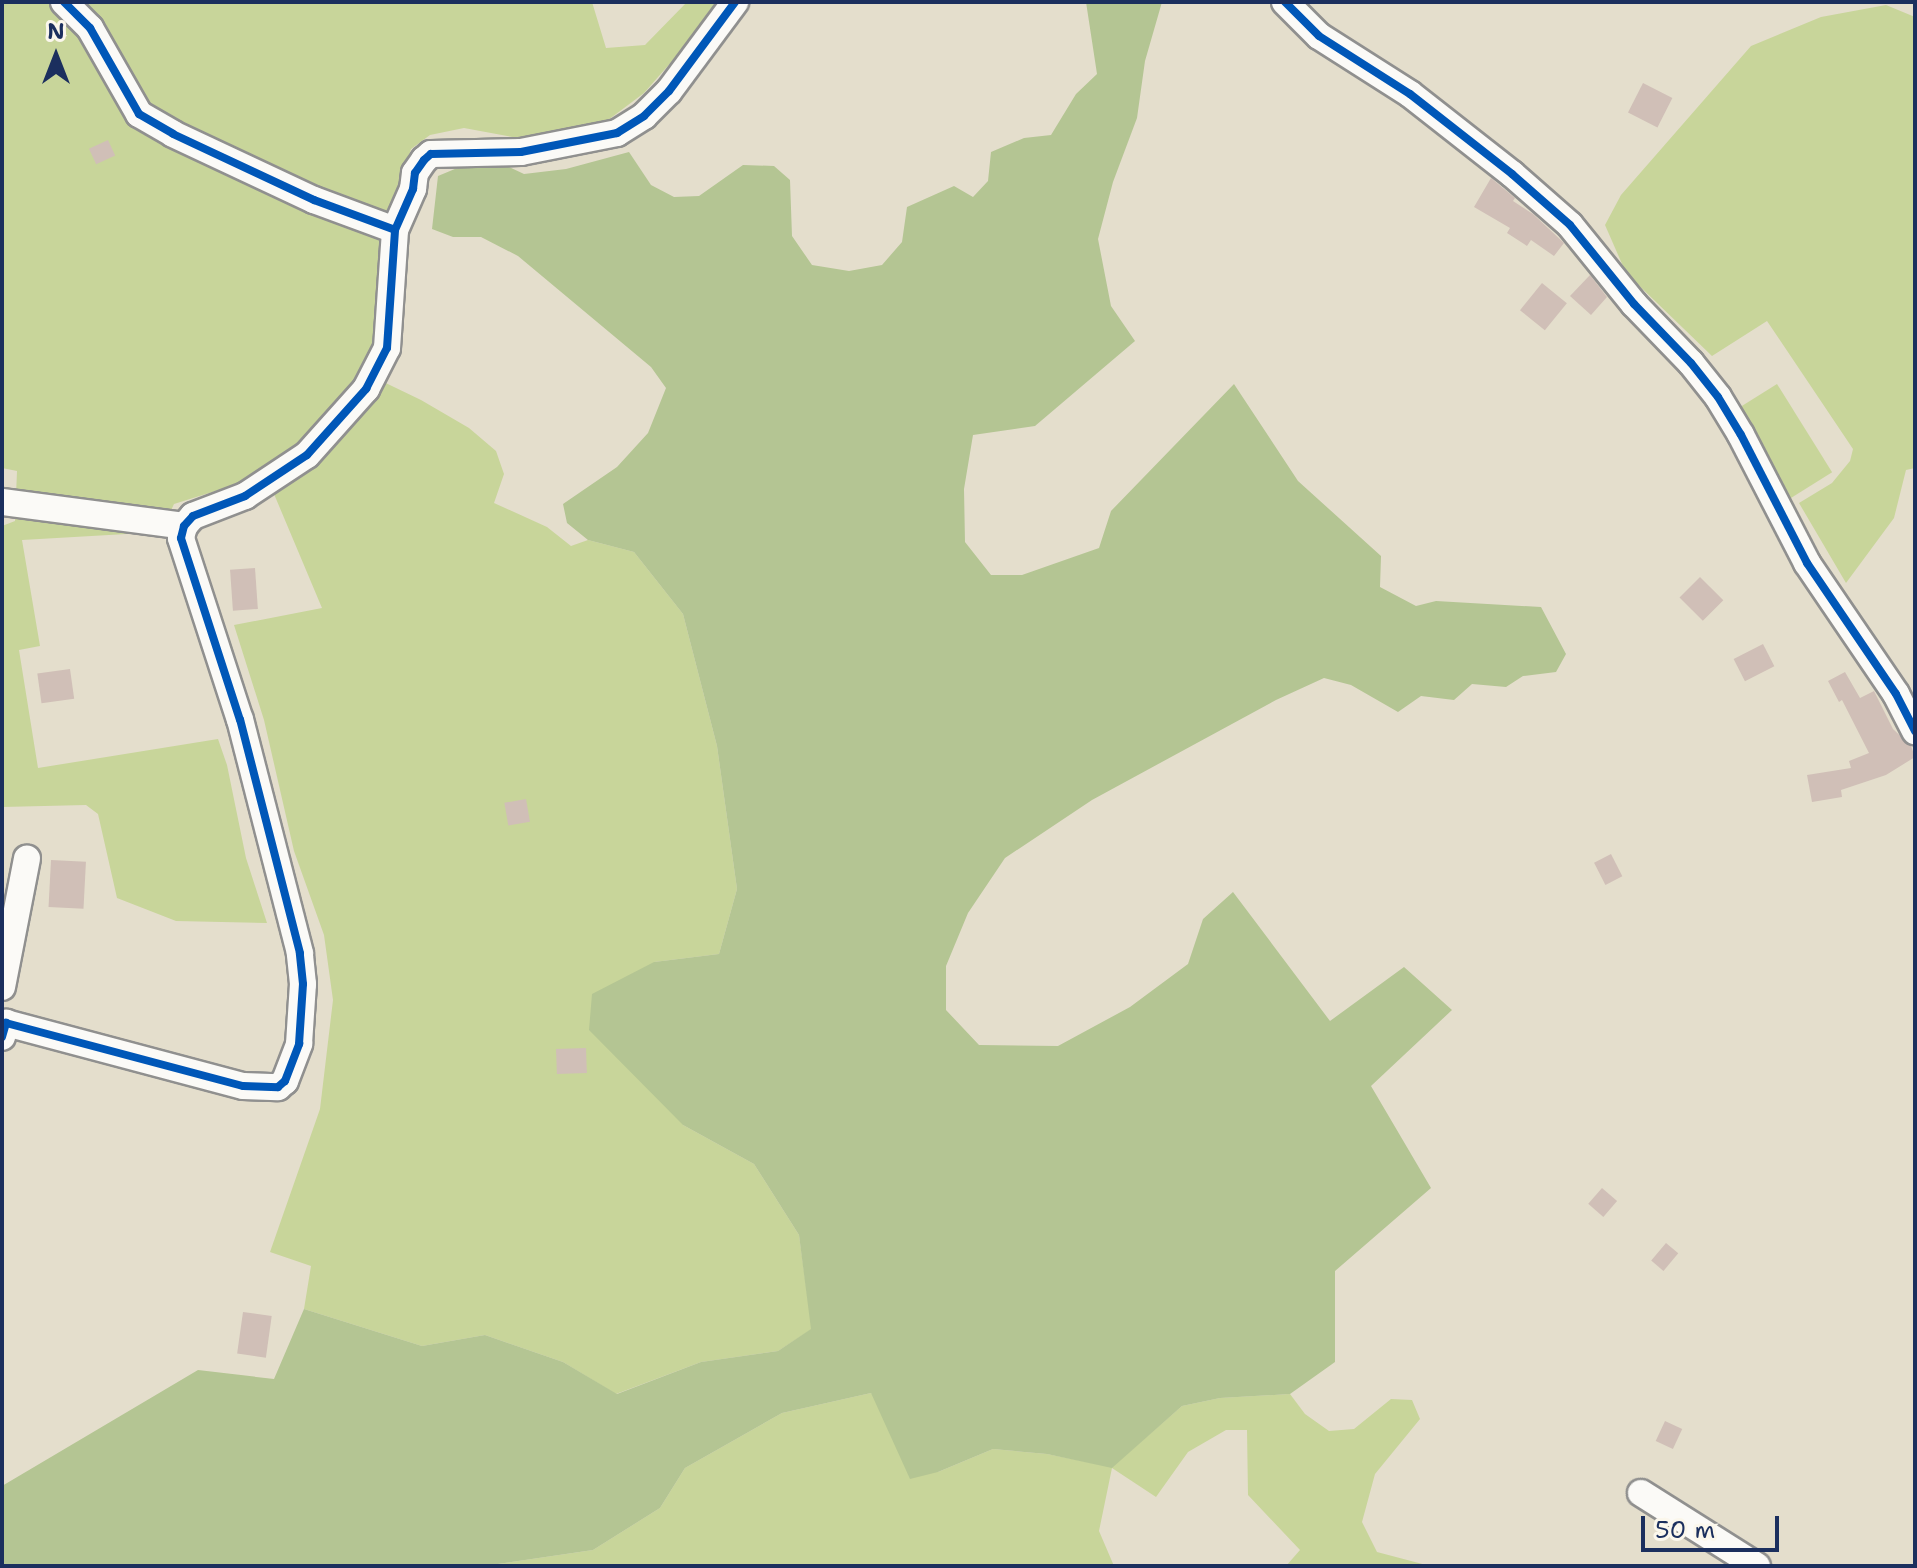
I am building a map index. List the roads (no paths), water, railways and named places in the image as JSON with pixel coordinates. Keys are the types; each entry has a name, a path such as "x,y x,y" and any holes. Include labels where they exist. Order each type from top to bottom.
{"street":[{"path":"64,2 90,28 139,114 173,134 314,200 395,230"},
{"path":"2,994 4,1030 243,1086 278,1087 285,1081 299,1044 303,984 300,953 240,720 181,538 184,526 193,516 245,496 307,455 366,389 387,348 395,230 413,189 415,173 431,154 521,152 617,133 644,116 669,91 735,2"},
{"path":"1285,2 1319,36 1410,94 1558,215 1634,304 1691,363 1718,397 1807,563 1896,694 1915,731"},
{"path":"2,502 184,526"},
{"path":"2,987 27,858"},
{"path":"1641,1493 1757,1566"}]}
